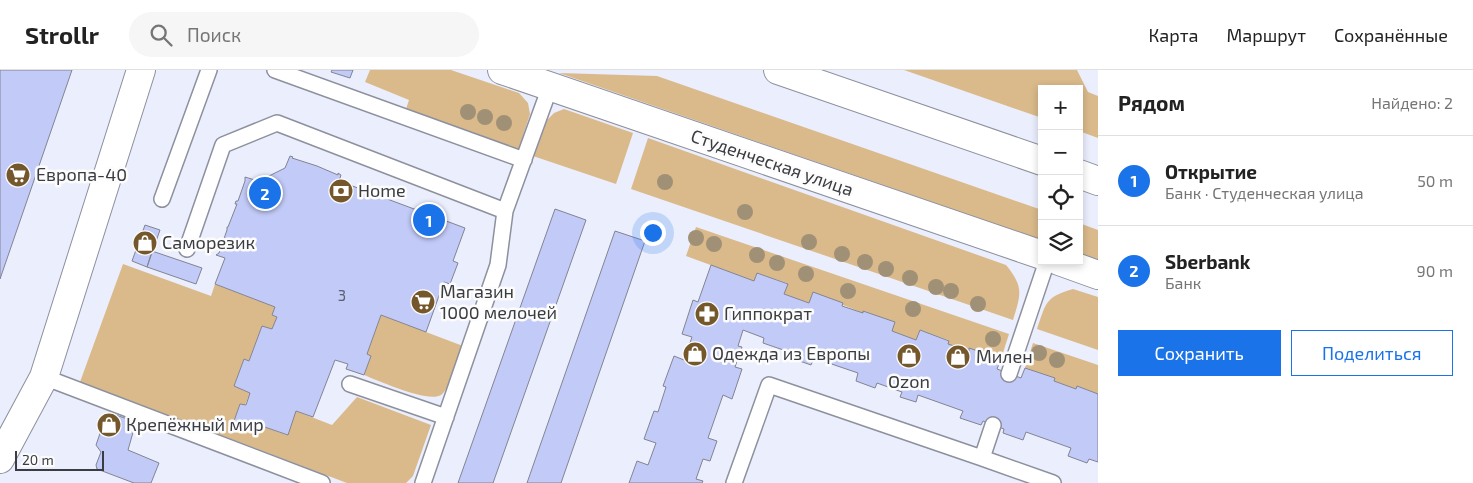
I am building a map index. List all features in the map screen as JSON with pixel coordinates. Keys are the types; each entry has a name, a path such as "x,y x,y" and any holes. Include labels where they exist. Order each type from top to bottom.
{"street":[{"path":"0,459 44,377 141,70"},
{"name":"Студенческая улица","path":"502,70 1038,254"},
{"path":"778,70 1038,160"},
{"path":"1082,175 1098,181"},
{"path":"1070,265 1098,275"}],"lane":[{"path":"162,200 209,70"},
{"path":"275,70 524,160"},
{"path":"423,483 498,265 506,211 550,87"},
{"path":"187,249 223,145 276,123 506,211"},
{"path":"1010,374 1045,265"},
{"path":"44,377 322,483"},
{"path":"350,384 446,417"},
{"path":"734,483 769,385 1053,483"},
{"path":"982,458 993,425"}],"shaded area":[{"path":"370,70 451,70 519,93 528,103 530,114 518,151 405,112 409,100 365,82"},
{"path":"904,70 1077,70 1088,92 1098,96 1098,138 1083,132 1083,85 1038,85 1038,117"},
{"path":"559,73 657,76 1038,209 1038,239"},
{"path":"564,109 633,133 616,184 533,156 547,120 554,113"},
{"path":"648,138 1006,265 1016,279 1019,291 1018,304 1013,320 631,189"},
{"path":"1083,224 1098,230 1098,259 1083,254"},
{"path":"696,227 1009,334 1001,359 948,344 948,340 920,330 916,340 892,331 894,322 864,311 863,313 813,293 809,303 784,294 787,283 757,273 754,281 686,256"},
{"path":"123,264 211,296 215,284 275,307 272,315 277,317 272,329 262,326 249,361 244,359 234,386 250,393 245,405 240,404 234,421 251,427 253,423 287,435 296,411 332,425 357,397 431,425 413,476 406,483 347,483 80,382"},
{"path":"1073,289 1098,297 1098,350 1037,329 1048,302 1057,295"},
{"path":"381,315 463,346 448,386 441,395 435,397 415,394 364,375 371,356 367,354"},
{"path":"1033,343 1098,365 1098,394 1077,386 1076,389 1054,381 1055,378 1025,368"}],"building":[{"name":"Европа-40","path":"0,70 72,70 0,279"},
{"path":"332,70 353,70 350,78 331,72"},
{"path":"290,156 338,175 338,173 341,175 339,181 465,228 453,261 458,263 450,284 444,282 426,332 381,315 367,354 371,356 364,375 346,369 348,364 335,360 313,417 296,411 288,435 253,423 251,427 234,421 240,404 246,405 250,393 234,386 244,359 249,361 262,326 272,329 277,317 272,315 275,307 215,284 225,258 216,255 219,253 245,177 258,181 271,175 285,168"},
{"path":"555,209 586,220 493,483 458,483"},
{"path":"145,225 160,230 147,267 132,261"},
{"path":"615,231 645,241 561,483 527,483"},
{"path":"152,251 202,268 196,284 147,267"},
{"path":"711,265 754,281 757,273 788,284 784,294 809,303 813,292 843,303 842,306 895,322 892,331 916,340 920,330 949,341 948,344 969,351 969,348 1001,359 997,369 1021,378 1025,368 1055,378 1054,381 1076,389 1077,386 1098,394 1098,462 1089,459 1087,463 1068,456 1071,448 1026,432 1023,440 1003,433 1004,429 983,421 981,425 960,418 963,411 918,395 916,402 900,397 902,392 877,383 875,388 856,381 858,373 814,358 811,365 794,359 795,354 763,343 764,338 743,330 738,346 742,347 735,367 742,369 732,399 723,395 708,438 717,441 710,461 703,459 696,479 703,481 702,483 629,483 637,461 648,465 656,443 644,439 654,411 658,412 666,387 663,386 674,356 684,360 692,337 682,334 693,300 698,302"},
{"path":"113,414 136,422 128,450 159,463 151,483 134,483 97,469 96,465 101,452 96,445 105,419"}],"place":[{"name":"Европа-40","path":"18,175"},
{"name":"Home","path":"341,191"},
{"name":"Sberbank","path":"265,193"},
{"name":"Открытие","path":"429,220"},
{"name":"Саморезик","path":"145,243"},
{"name":"Магазин 1000 мелочей","path":"423,302"},
{"name":"Гиппократ","path":"707,314"},
{"name":"Одежда из Европы","path":"695,354"},
{"name":"Ozon","path":"909,356"},
{"name":"Милен","path":"958,357"},
{"name":"Крепёжный мир","path":"109,425"}]}
